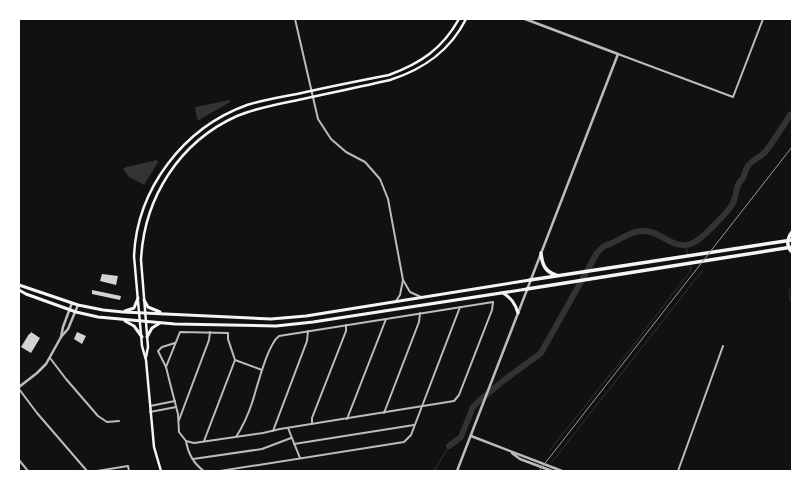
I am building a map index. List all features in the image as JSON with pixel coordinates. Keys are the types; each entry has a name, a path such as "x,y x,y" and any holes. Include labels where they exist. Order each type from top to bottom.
{"highway":[{"path":"792,232 789,236 788,244 792,252"},
{"path":"19,285 78,305 103,310 259,319 285,318 792,240"},
{"path":"19,290 70,310 98,317 162,323 290,326 792,247"},
{"path":"541,253 545,268 550,273 559,275"},
{"path":"503,293 510,297 518,313"},
{"path":"123,312 134,308 138,298"},
{"path":"144,300 148,307 164,314"},
{"path":"122,320 134,326 142,337"},
{"path":"147,337 152,328 162,323"}],"main road":[{"path":"161,471 154,447 146,360 142,346 135,270 135,246 142,215 152,189 161,172 176,153 200,130 217,119 247,105 389,75 405,69 423,60 439,47 452,32 460,19"},
{"path":"146,360 148,347 141,270 141,254 148,216 167,174 188,149 219,125 249,112 407,75 426,64 449,45 466,19"},
{"path":"423,60 426,64"},
{"path":"142,215 148,216"}],"street":[{"path":"295,19 318,119 330,139 346,152 365,162 383,185 389,203 403,280 410,292 422,297"},
{"path":"524,19 733,97 763,19"},
{"path":"457,471 618,54"},
{"path":"395,301 400,295 403,280"},
{"path":"175,343 162,347 158,350 158,353 166,367 175,402 180,435 186,441 194,443 236,437 422,407 454,401 459,395 492,310 493,302 279,336 275,339 262,370 244,424 236,437"},
{"path":"61,337 62,327 72,303"},
{"path":"78,305 68,329 61,337 50,358 37,374 19,388 37,413 87,471"},
{"path":"220,471 404,442 411,435 460,307"},
{"path":"384,413 420,322 420,314"},
{"path":"347,419 386,319"},
{"path":"312,424 312,418 346,331 346,325"},
{"path":"273,431 307,341 308,331"},
{"path":"166,367 179,332 228,333 228,339 236,360 204,441"},
{"path":"178,421 209,340 210,332"},
{"path":"678,471 723,346"},
{"path":"50,358 66,380 98,416 107,422 119,421"},
{"path":"236,360 262,370"},
{"path":"150,406 175,402"},
{"path":"150,412 176,407"},
{"path":"294,444 414,425"},
{"path":"288,428 300,459"},
{"path":"471,436 562,471"},
{"path":"193,459 262,448 291,438"},
{"path":"186,441 187,448 193,459 204,471"},
{"path":"508,451 520,458 552,471"},
{"path":"19,460 28,471"},
{"path":"97,471 128,466 129,471"}],"shaded area":[{"path":"230,100 230,102 199,120 197,119 195,107"},
{"path":"157,160 158,162 144,185 129,177 123,169 126,167"}],"building":[{"path":"102,274 118,276 116,285 100,281"},
{"path":"92,290 121,296 120,300 92,294"},
{"path":"31,332 40,338 31,353 21,347"},
{"path":"77,332 86,336 82,344 74,339"}],"waterway":[{"path":"449,446 461,437 473,407 503,381 541,353 597,253 602,248 638,231 656,234 679,245 686,245 697,241 730,207 734,201 738,185 747,168 766,151 792,114"},
{"path":"686,246 688,255"},
{"path":"551,451 550,450 691,270 690,265"},
{"path":"552,462 702,271"},
{"path":"792,287 789,290 790,301 792,303"},
{"path":"434,471 449,446"}],"railway":[{"path":"539,471 792,147"}]}
